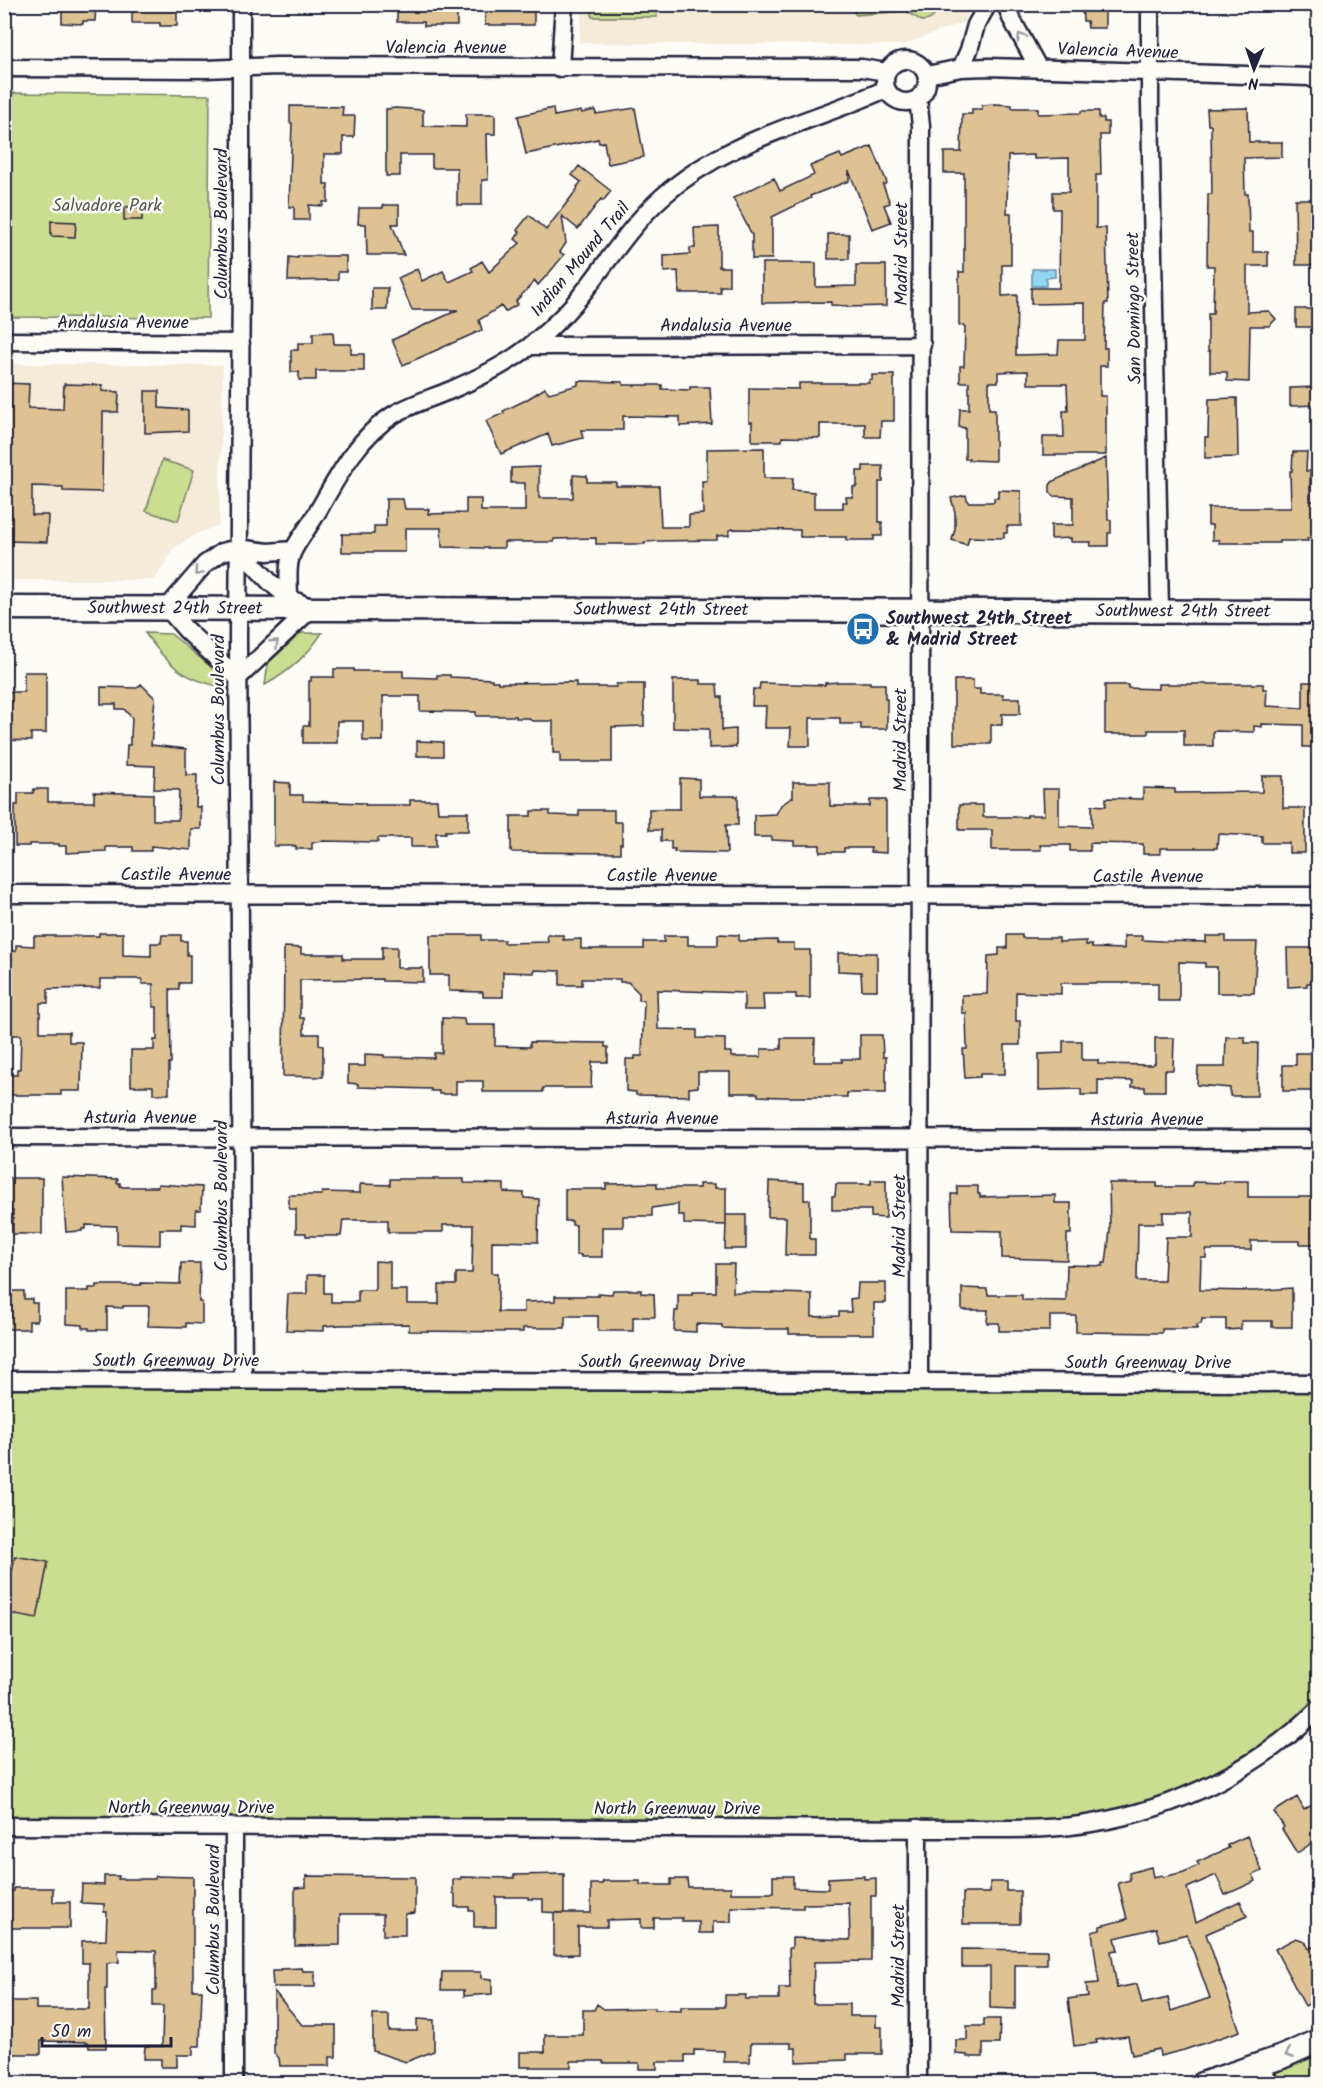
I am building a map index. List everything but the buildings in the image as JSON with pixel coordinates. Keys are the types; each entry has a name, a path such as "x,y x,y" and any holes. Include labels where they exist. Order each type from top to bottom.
{"street":[{"name":"Columbus Boulevard","path":"241,4 238,678 243,1380"},
{"path":"560,68 564,4"},
{"path":"961,68 976,25 988,4"},
{"path":"1006,4 1011,18 1039,69"},
{"name":"San Domingo Street","path":"1150,4 1160,611"},
{"path":"911,60 918,63 927,75 926,88 918,98 904,102 890,96 886,89 884,78 886,72 897,61 911,60"},
{"name":"Valencia Avenue","path":"4,68 862,68 886,72"},
{"name":"Valencia Avenue","path":"927,75 961,68 1315,77"},
{"name":"Indian Mound Trail","path":"289,598 288,572 293,550 309,528 343,469 366,437 378,426 404,408 483,376 531,346 576,300 646,213 685,178 741,144 886,89"},
{"name":"Madrid Street","path":"918,98 921,126 922,345 919,1382"},
{"name":"Andalusia Avenue","path":"4,341 241,343"},
{"name":"Andalusia Avenue","path":"531,346 922,345"},
{"path":"238,548 271,583 289,598 312,608 238,678 186,630 167,608 205,564 222,552 238,548 268,552 293,550"},
{"name":"Southwest 24th Street","path":"4,608 1318,612"},
{"name":"Castile Avenue","path":"4,894 1318,896"},
{"name":"Asturia Avenue","path":"4,1137 1318,1139"},
{"name":"South Greenway Drive","path":"4,1380 1318,1383"},
{"name":"North Greenway Drive","path":"4,1826 1053,1828 1090,1824 1130,1815 1182,1797 1246,1765 1286,1738 1318,1709"},
{"name":"Columbus Boulevard","path":"234,1827 234,2084"},
{"name":"Madrid Street","path":"918,1828 918,2084"},
{"path":"1203,2084 1265,2074 1318,2041"}],"shaded area":[{"path":"583,5 967,5 967,16 964,22 902,45 579,43"},
{"path":"5,364 223,365 219,525 198,533 174,548 155,580 5,580"}],"green space":[{"path":"592,5 657,5 657,17 592,17"},
{"path":"849,5 935,5 934,16 922,21 906,11 856,15"},
{"name":"Salvadore Park","path":"5,93 210,95 208,318 5,317"},
{"path":"162,460 194,470 178,521 146,511"},
{"path":"145,633 171,634 222,676 227,688 200,681 180,671 162,655"},
{"path":"301,633 322,633 297,663 265,685 268,663"},
{"path":"5,1388 1318,1390 1318,1699 1300,1717 1256,1751 1180,1792 1130,1809 1048,1822 5,1820"},
{"path":"1318,2048 1318,2079 1309,2083 1280,2083 1273,2069"}],"water":[{"path":"1032,269 1055,269 1055,277 1046,278 1046,286 1032,286"}],"place":[{"name":"Southwest 24th Street & Madrid Street","path":"863,629"}]}
